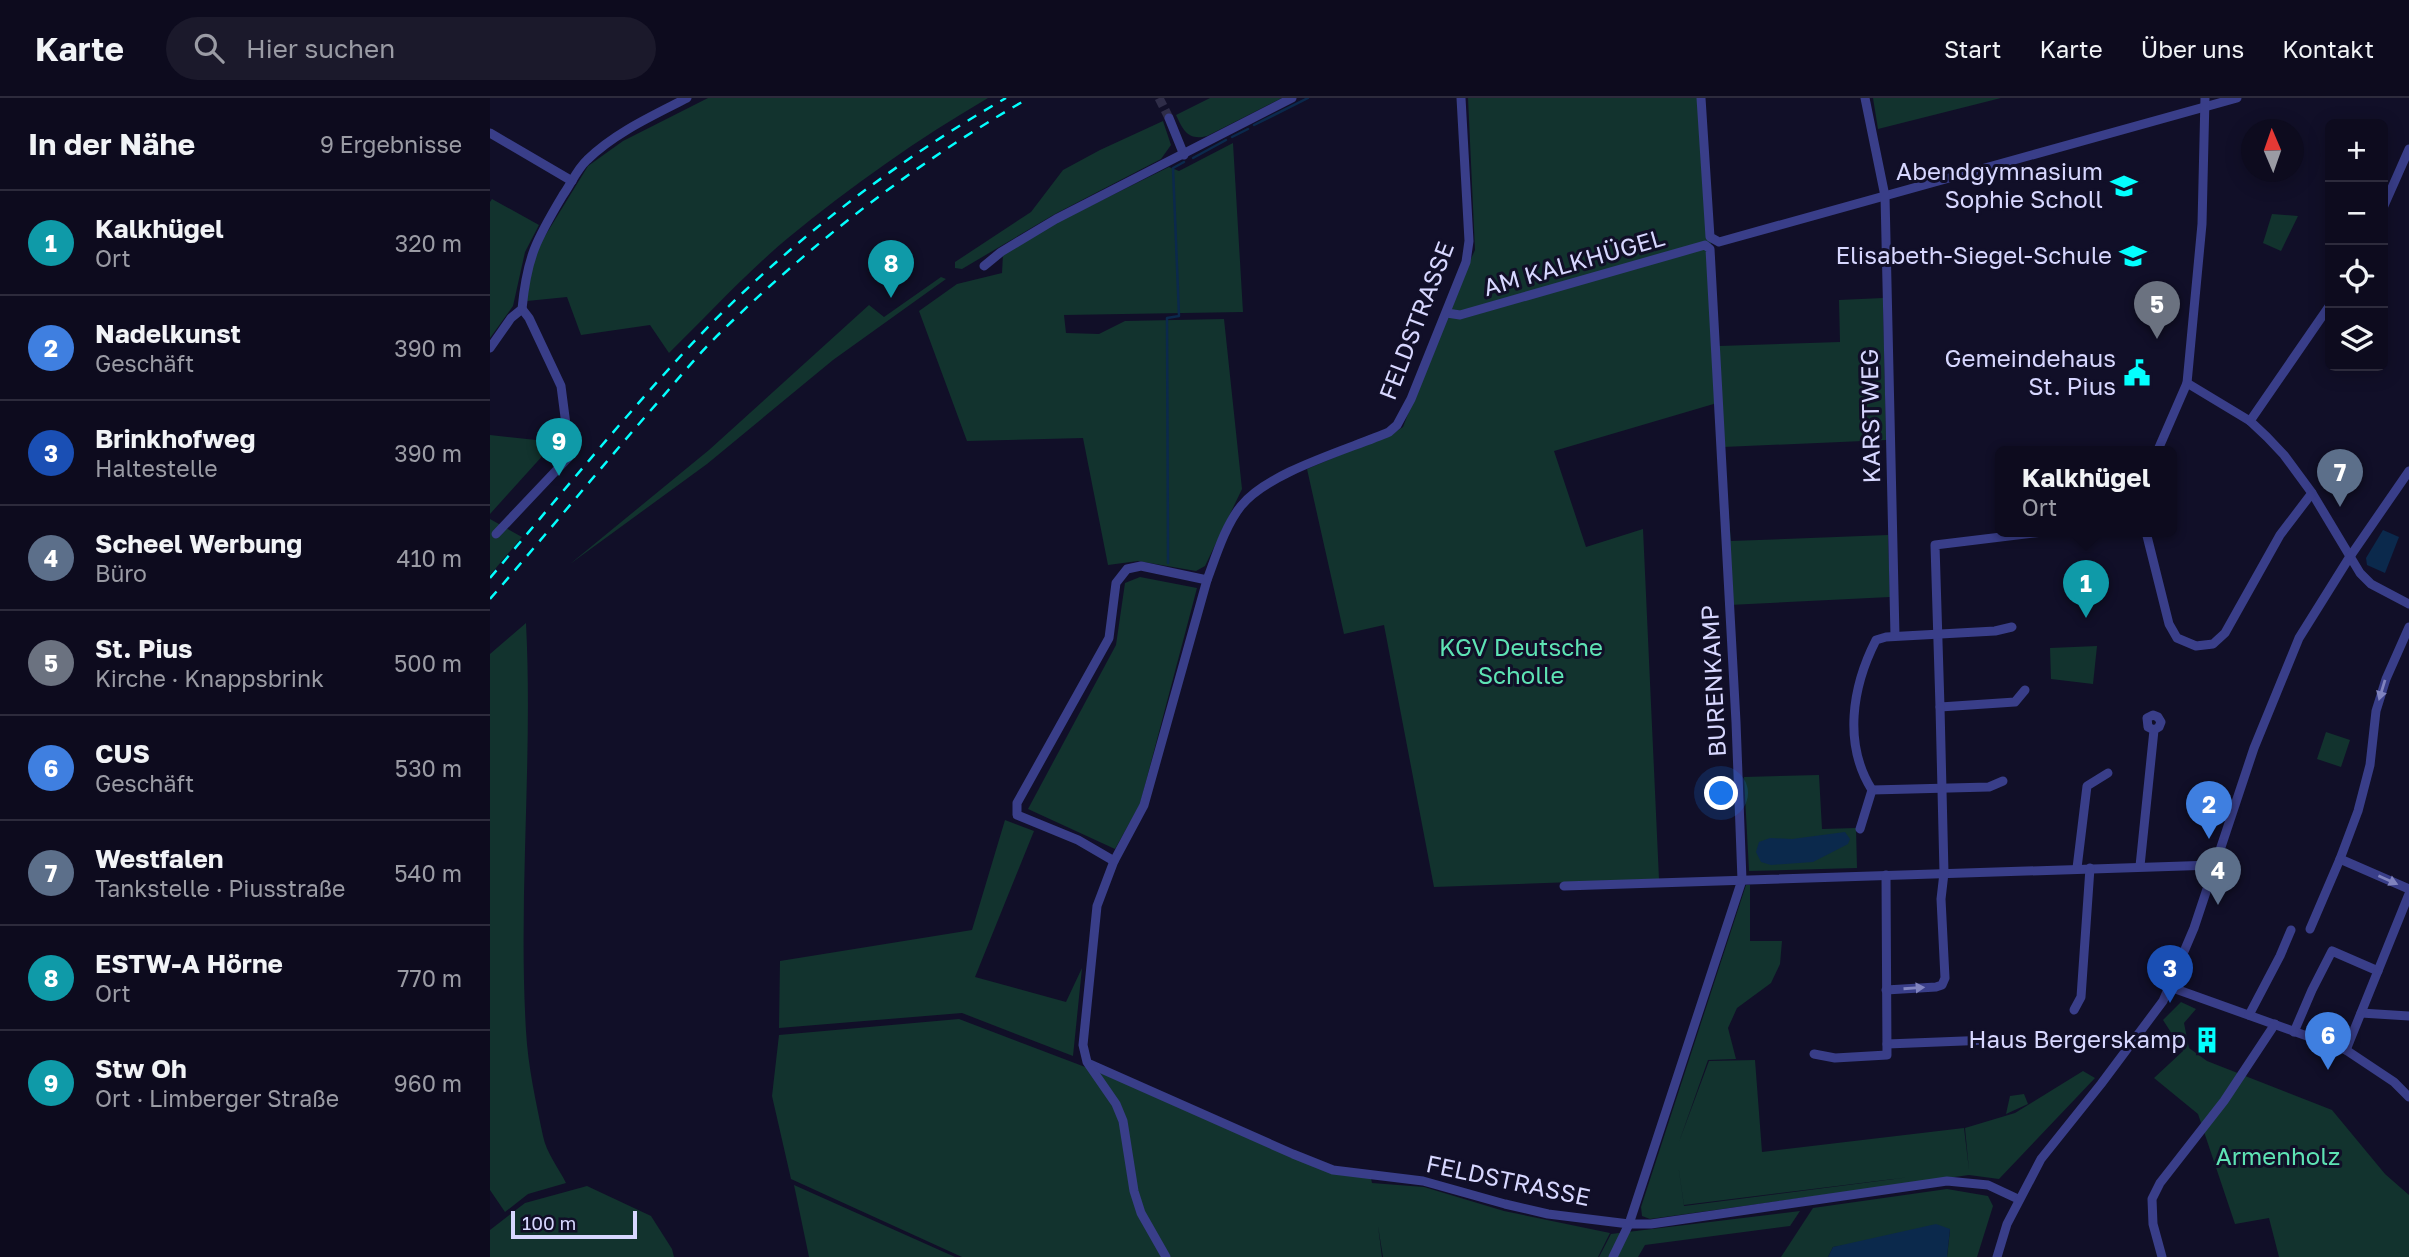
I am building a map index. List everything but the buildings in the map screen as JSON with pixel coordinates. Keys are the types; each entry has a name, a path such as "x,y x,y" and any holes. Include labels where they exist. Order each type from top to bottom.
{"street":[{"path":"496,534 568,458 561,386 529,318 522,309 525,276 531,254 541,232 586,160 617,137 687,98"},
{"path":"984,267 1001,252 1056,219 1292,98"},
{"name":"FELDSTRASSE","path":"1166,1257 1141,1213 1134,1191 1123,1121 1116,1104 1087,1062 1083,1045 1097,906 1114,861 1144,805 1207,580 1239,508 1256,490 1282,476 1389,432 1397,425 1411,399 1466,262 1469,241 1461,98"},
{"name":"BURENKAMP","path":"1612,1257 1629,1224 1742,880 1711,244 1701,98"},
{"path":"1866,98 1885,196"},
{"name":"AM KALKHÜGEL","path":"1447,313 1460,315 2205,103 2237,98"},
{"path":"2160,446 2187,383 2202,224 2205,103"},
{"path":"1168,118 1184,155"},
{"path":"490,133 572,181"},
{"path":"2388,197 2409,149"},
{"name":"KARSTWEG","path":"1885,196 1895,636"},
{"path":"2250,421 2328,308"},
{"path":"490,348 511,318 522,309"},
{"path":"2187,383 2250,421 2284,455 2312,493 2360,573 2371,584 2409,604"},
{"path":"1997,1257 2018,1199 2041,1159 2148,1023 2170,987 2194,928 2254,748 2299,638 2349,558 2409,471"},
{"path":"2147,537 2169,624 2177,638 2196,646 2213,644 2225,633 2280,535 2312,493"},
{"path":"1886,990 1942,985 1945,978 1941,899 1944,873 1935,545 2002,537"},
{"path":"1114,861 1078,840 1017,816 1017,803 1109,638 1116,583 1127,569 1140,566 1207,580"},
{"path":"1860,829 1872,790 1855,752 1854,711 1860,684 1876,640 1895,636 1995,631 2012,627"},
{"path":"2310,929 2358,811 2370,765 2379,700 2409,627"},
{"path":"1940,707 2015,702 2025,690"},
{"path":"2140,866 2154,730"},
{"path":"2077,868 2087,786 2108,773"},
{"path":"1872,790 1989,787 2003,781"},
{"path":"2340,859 2409,892 2346,1050"},
{"path":"1564,886 2214,865"},
{"path":"2074,1010 2081,997 2090,868"},
{"path":"1814,1054 1835,1058 1887,1055 1886,875"},
{"path":"2249,1015 2291,930"},
{"path":"2294,1032 2332,951 2378,971"},
{"path":"2170,987 2346,1050 2394,1082 2409,1097"},
{"path":"2361,1013 2409,1016"},
{"path":"2162,1257 2153,1224 2152,1199 2160,1183 2224,1101 2275,1024"},
{"path":"1887,1044 1989,1040"},
{"name":"FELDSTRASSE","path":"1090,1064 1333,1170 1423,1181 1548,1213 1629,1224 1651,1224 1947,1181 1988,1185 2018,1199"}],"green space":[{"path":"708,98 988,98 861,182 788,238 757,265 669,353 650,325 581,335 567,297 527,301 529,277 537,249 588,166 623,141"},
{"path":"1210,98 1282,98 1207,136 1191,136 1184,130 1176,115"},
{"name":"KGV Deutsche Scholle","path":"1468,98 1700,98 1719,346 1840,342 1839,300 1883,298 1886,440 1723,447 1731,541 1888,535 1890,597 1729,605 1717,403 1554,451 1586,547 1643,529 1659,879 1434,887 1384,625 1344,634 1307,469 1403,427 1452,300 1475,250"},
{"path":"1873,98 2001,98 1878,129"},
{"path":"1163,121 1171,145 1161,159 1055,214 962,269 955,268 955,262 1031,212 1063,170"},
{"path":"1233,143 1243,312 1064,315 1066,333 1099,334 1125,321 1224,319 1242,489 1205,566 1196,571 1138,561 1108,565 1083,438 967,441 919,311 957,284 1002,273 1003,254 1058,222 1169,167 1179,171"},
{"path":"492,199 539,225 525,252 513,306 490,338 490,202"},
{"path":"2272,214 2298,216 2281,251 2263,243"},
{"path":"941,277 946,279 833,360 707,464 570,564 709,450 869,305 884,317"},
{"path":"490,435 555,442 490,514"},
{"path":"490,519 522,537 490,575"},
{"path":"1140,577 1197,588 1140,804 1115,849 1028,809 1116,645 1125,583"},
{"path":"526,623 526,1031 530,1071 545,1142 566,1183 528,1194 505,1212 490,1190 490,654"},
{"path":"2097,646 2093,684 2051,679 2050,648"},
{"path":"2326,732 2350,740 2341,767 2317,759"},
{"path":"1819,775 1822,829 1856,828 1857,868 1749,871 1744,777"},
{"path":"1005,820 1034,831 975,977 1066,1002 1082,968 1073,1056 962,1013 779,1028 780,961 972,930"},
{"path":"1746,885 1750,885 1750,941 1782,941 1780,964 1771,983 1737,1008 1728,1028 1736,1059 1708,1060 1679,1142 1709,1061 1755,1060 1762,1152 1964,1128 1969,1170 1965,1128 2015,1113 2083,1071 2095,1078 1999,1179 1969,1175 1650,1219 1642,1216 1641,1207","holes":["1678,1164 1684,1205 1910,1177 1684,1206"]},
{"name":"Armenholz","path":"2181,1002 2196,1009 2184,1023 2189,1048 2207,1061 2332,1110 2385,1174 2409,1195 2409,1257 2279,1257 2269,1218 2235,1224 2198,1114 2154,1078 2183,1051 2163,1020"},
{"path":"959,1019 1101,1073 1326,1165 1370,1174 1372,1183 1424,1187 1504,1211 1610,1233 1598,1257 1383,1257 1378,1226 1382,1257 962,1257 791,1179 772,1096 779,1035"},
{"path":"2024,1094 2028,1104 2006,1114 2010,1096"},
{"path":"794,1185 955,1257 809,1257"},
{"path":"587,1186 651,1216 672,1249 674,1257 490,1257 490,1230 525,1203"},
{"path":"1947,1189 1988,1196 1993,1206 1977,1257 1947,1257 1950,1229 1833,1247 1828,1257 1781,1257 1813,1208"},
{"path":"1800,1211 1790,1226 1645,1245 1638,1257 1599,1257 1611,1234"}],"water":[{"path":"2383,530 2399,537 2385,573 2367,565 2366,558"},
{"path":"1845,832 1850,839 1848,844 1813,862 1771,865 1761,862 1756,852 1759,842 1770,838 1792,839"},
{"path":"1936,1224 1950,1229 1947,1257 1828,1257 1833,1247"}],"waterway":[{"path":"1254,125 1308,98"},
{"path":"1232,137 1248,129"},
{"path":"1193,158 1226,140"},
{"path":"1168,563 1167,318 1179,316 1173,168 1184,162"}],"tunnel":[{"path":"1159,98 1169,118"}],"railway":[{"path":"490,578 587,462 687,349 759,277 878,181 962,124 1006,98"},
{"path":"490,599 695,359 757,297 868,204 947,149 1029,98"}],"place":[{"name":"Abendgymnasium Sophie Scholl","path":"2124,186"},
{"name":"Elisabeth-Siegel-Schule","path":"2133,256"},
{"name":"ESTW-A Hörne","path":"891,298"},
{"name":"St. Pius","path":"2157,339"},
{"name":"Gemeindehaus St. Pius","path":"2137,373"},
{"name":"Stw Oh","path":"559,476"},
{"name":"Westfalen","path":"2340,507"},
{"name":"Kalkhügel","path":"2086,618"},
{"name":"Nadelkunst","path":"2209,839"},
{"name":"Scheel Werbung","path":"2218,905"},
{"name":"Brinkhofweg","path":"2170,1003"},
{"name":"Haus Bergerskamp","path":"2207,1040"},
{"name":"CUS","path":"2328,1070"}]}
